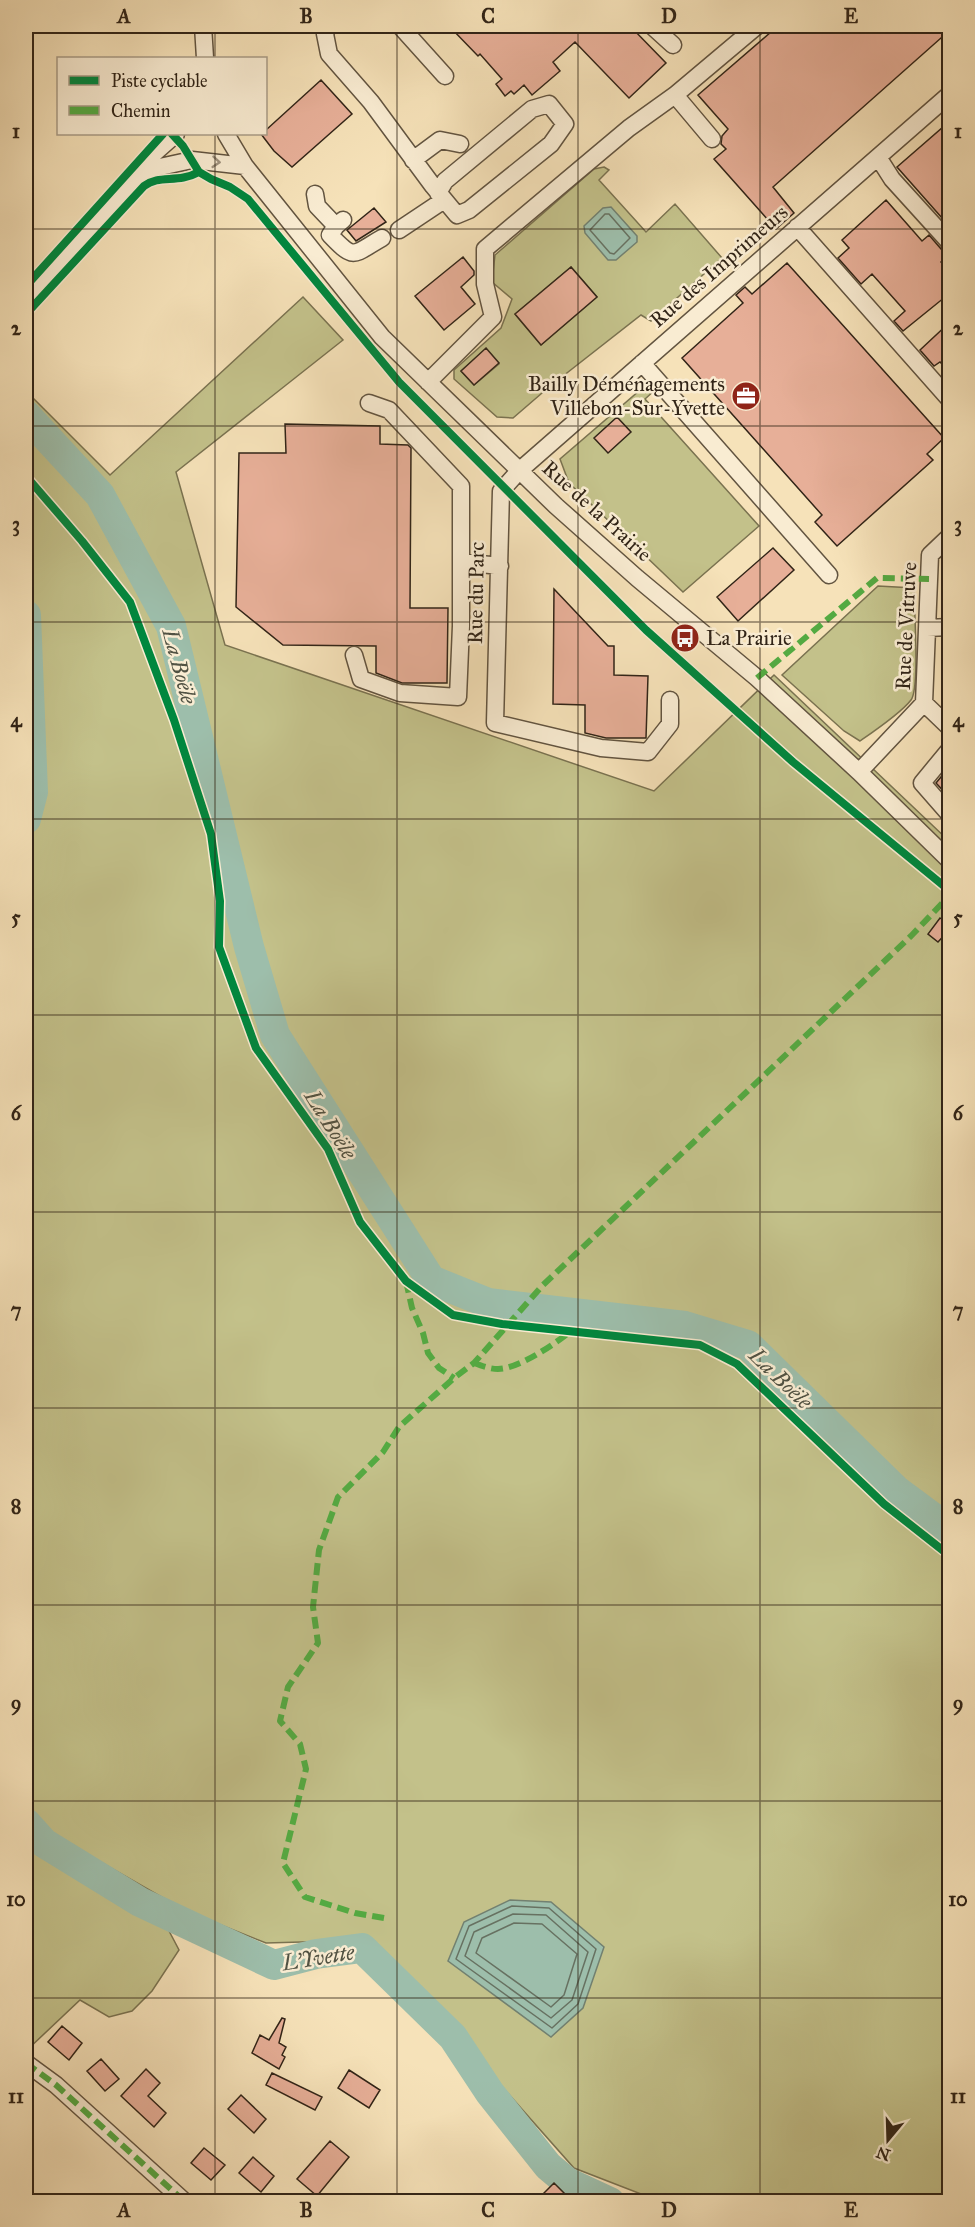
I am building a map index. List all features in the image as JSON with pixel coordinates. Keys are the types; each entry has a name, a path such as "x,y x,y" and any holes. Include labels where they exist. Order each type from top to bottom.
{"street":[{"path":"203,26 205,57"},
{"path":"328,26 325,34 329,54 371,102 413,160 441,196 457,215 469,210 551,144 565,124 549,104 532,109 445,181 441,196 399,230"},
{"path":"400,26 445,76"},
{"path":"652,26 673,45"},
{"path":"428,382 493,317 485,284 485,249 629,128 675,95 757,26"},
{"name":"Rue des Imprimeurs","path":"519,471 950,94"},
{"path":"675,95 712,139"},
{"path":"26,299 146,170 150,157 175,135"},
{"name":"Rue de la Prairie","path":"227,135 245,166 382,337 519,471 637,578 757,678 859,772 950,861"},
{"path":"413,160 440,140 460,144"},
{"path":"878,157 892,179 950,243"},
{"path":"146,170 192,160 245,166"},
{"path":"315,194 317,206 339,223 330,235 346,252 355,253 381,237"},
{"path":"797,227 950,400"},
{"path":"642,363 829,575"},
{"path":"354,655 361,679 400,693 458,697 461,486 389,410 369,403"},
{"name":"Rue du Parc","path":"519,471 501,490 495,723 601,748 648,752 670,724 670,700"},
{"name":"Rue de Vitruve","path":"859,772 924,703 930,555 950,536"},
{"path":"461,562 500,566"},
{"path":"927,628 950,627"},
{"path":"924,703 950,728"},
{"path":"950,748 922,783 950,815"},
{"path":"26,2063 56,2085 185,2202"}],"shaded area":[{"path":"604,167 609,170 599,180 646,232 675,204 722,258 651,321 641,315 513,418 497,417 454,379 454,370 501,328 512,299 492,282 495,255 594,169","holes":["571,267 597,297 541,345 515,314","486,349 499,364 474,385 461,371"]},
{"path":"303,297 343,340 176,472 225,645 654,791 774,675 949,841 949,2201 659,2201 574,2168 372,1940 266,1943 186,1911 53,1835 26,1805 26,391 110,475"},
{"path":"646,385 655,390 645,399 759,526 683,592 569,483 560,459"},
{"path":"878,586 914,588 916,647 914,693 911,700 887,722 860,741 844,731 782,675"},
{"path":"26,1823 44,1843 140,1902 158,1910 179,1950 152,1991 132,2011 109,2017 80,2000 26,2051"}],"water":[{"path":"611,207 637,236 637,242 616,260 608,260 585,233 584,226 603,208"},
{"path":"510,1900 551,1902 604,1947 583,2008 551,2037 448,1961 464,1922"}],"building":[{"path":"449,26 630,26 666,63 629,98 575,42 553,62 560,71 532,95 524,85 514,94 511,91 505,96 496,84 502,79 480,54 478,56"},
{"path":"778,26 950,26 950,30 773,187 794,213 776,229 714,159 726,149 721,144 722,136 728,129 698,95"},
{"path":"321,80 352,114 292,167 274,151 262,135 267,135 267,129"},
{"path":"950,121 950,227 897,167"},
{"path":"886,200 922,241 929,235 942,250 950,253 941,262 950,271 950,293 903,331 894,321 905,311 872,274 861,284 838,258 849,248 842,240"},
{"path":"374,208 386,222 356,241 347,230"},
{"path":"463,257 474,271 474,275 461,287 475,304 444,330 415,296"},
{"path":"787,263 944,438 927,454 933,460 837,546 815,522 822,515 682,358 743,303 736,295 745,287 752,294"},
{"path":"571,267 597,297 541,345 515,314"},
{"path":"950,322 950,372 940,362 934,366 920,350"},
{"path":"486,348 499,363 474,385 461,371"},
{"path":"617,417 631,432 608,453 594,438"},
{"path":"285,424 380,426 380,444 408,445 411,448 410,608 448,608 447,683 402,683 376,673 376,646 283,645 236,607 239,453 286,453"},
{"path":"773,548 794,570 738,621 717,597"},
{"path":"554,589 608,646 614,646 614,675 648,676 646,738 606,738 585,733 585,705 553,704"},
{"path":"950,766 950,798 936,783"},
{"path":"940,918 950,925 950,929 938,942 928,934"},
{"path":"282,2018 285,2019 279,2043 286,2047 282,2055 285,2057 279,2069 252,2053 260,2035 269,2040"},
{"path":"62,2026 82,2043 69,2060 48,2042"},
{"path":"101,2059 119,2079 105,2091 87,2071"},
{"path":"146,2069 160,2083 148,2096 166,2113 154,2127 121,2096"},
{"path":"349,2070 380,2090 369,2108 338,2088"},
{"path":"272,2073 322,2097 315,2110 266,2085"},
{"path":"241,2095 266,2119 254,2133 228,2109"},
{"path":"330,2141 349,2157 317,2196 297,2179"},
{"path":"204,2148 225,2165 211,2180 191,2163"},
{"path":"253,2157 274,2176 261,2192 239,2173"},
{"path":"554,2183 573,2202 535,2202"}],"waterway":[{"name":"La Boële","path":"26,415 100,495 171,626 249,947 275,1035 431,1280 488,1303 685,1326 748,1345 896,1490 950,1530"},
{"name":"L'Yvette","path":"26,615 33,792 26,819"},
{"name":"L'Yvette","path":"26,1823 44,1843 140,1902 274,1965 316,1954 362,1948 453,2037 490,2093 548,2166 567,2182 610,2202"}],"marked path":[{"path":"757,678 877,578 929,579"},
{"path":"384,1918 355,1913 305,1897 283,1863 306,1769 300,1744 280,1721 288,1687 318,1643 313,1607 319,1550 338,1497 383,1452 399,1427 474,1363 542,1286 911,936 950,895"},
{"path":"406,1281 412,1308 423,1333 428,1353 439,1368 454,1378"},
{"path":"474,1363 495,1369 516,1365 546,1349 571,1331"},
{"path":"26,2063 56,2085 185,2202"}],"cycle path":[{"path":"26,286 162,135"},
{"path":"173,135 183,146 199,172 230,187 248,199 399,382 646,630 793,762 950,891"},
{"path":"26,314 144,186 156,180 183,178 199,172"},
{"path":"26,476 82,541 130,602 174,720 211,834 220,901 219,947 256,1048 328,1149 360,1222 406,1281 453,1315 502,1324 700,1345 737,1364 884,1504 950,1556"}],"place":[{"name":"Bailly Déménagements Villebon-Sur-Yvette","path":"746,396"},
{"name":"La Prairie","path":"685,638"}]}
